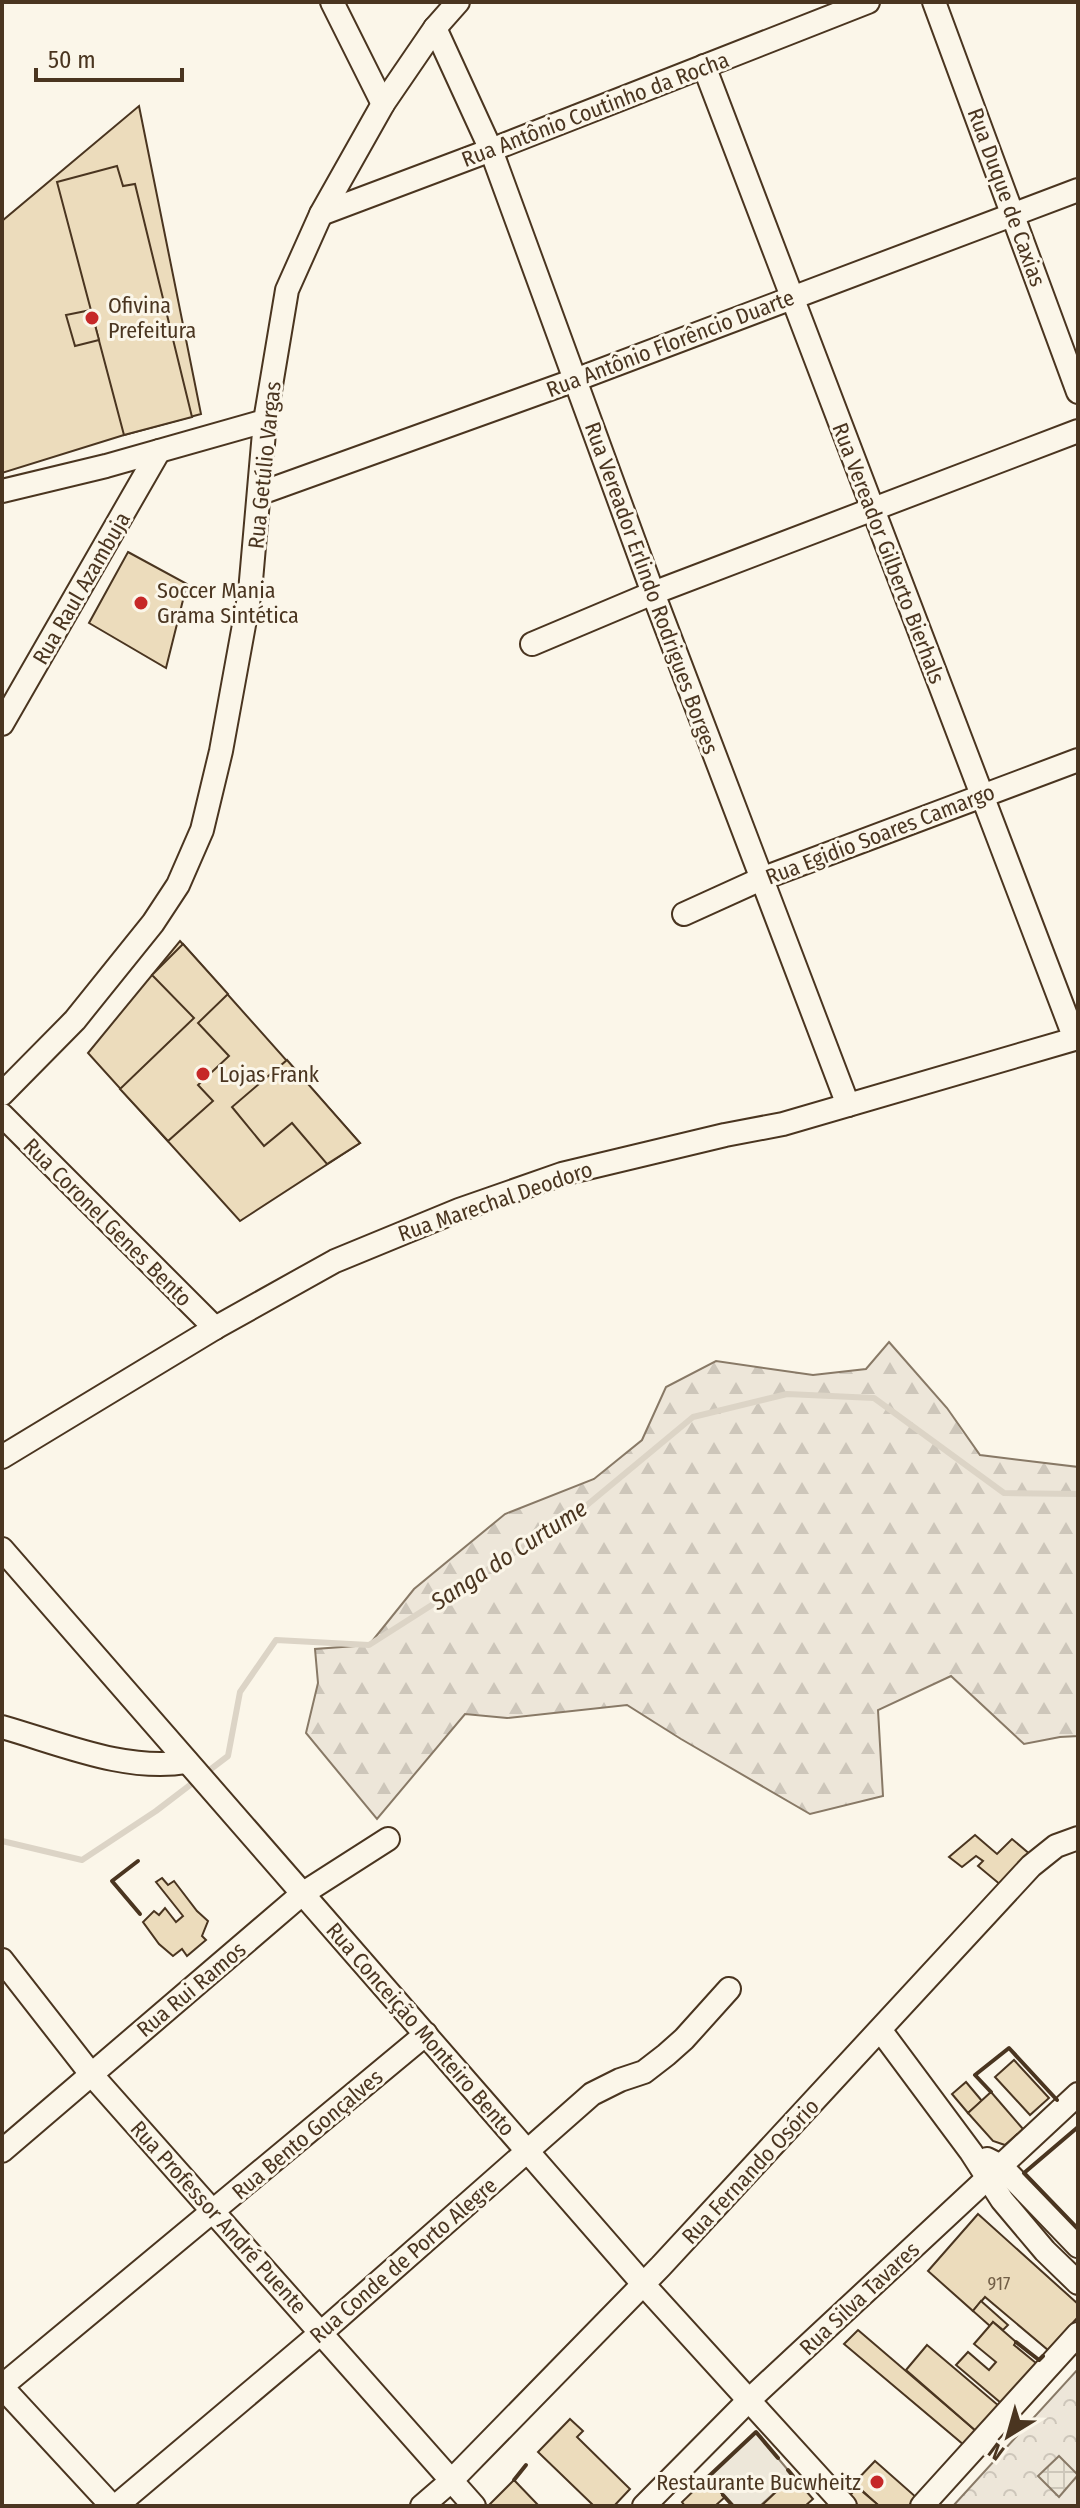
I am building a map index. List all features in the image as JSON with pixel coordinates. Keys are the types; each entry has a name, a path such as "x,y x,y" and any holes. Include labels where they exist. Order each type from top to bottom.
{"street":[{"path":"332,2 383,104"},
{"name":"Rua Getúlio Vargas","path":"2,1094 75,1020 153,923 178,885 202,830 221,751 250,592 265,421 287,290 321,214 383,104 435,28 458,2"},
{"name":"Rua Antônio Coutinho da Rocha","path":"321,214 868,2"},
{"name":"Rua Duque de Caxias","path":"934,2 1078,392"},
{"name":"Rua Vereador Erlindo Rodrigues Borges","path":"435,28 491,150 653,593 848,1105"},
{"name":"Rua Vereador Gilberto Bierhals","path":"704,66 981,796 1077,1039"},
{"name":"Rua Antônio Florêncio Duarte","path":"261,493 575,380 1078,190"},
{"path":"2,491 265,421"},
{"path":"532,644 653,593 1078,431"},
{"name":"Rua Raul Azambuja","path":"2,724 159,451"},
{"name":"Rua Egidio Soares Camargo","path":"684,914 761,879 1078,760"},
{"name":"Rua Marechal Deodoro","path":"2,1457 215,1328 335,1261 459,1210 562,1174 783,1124 1077,1039"},
{"name":"Rua Coronel Genes Bento","path":"2,1115 215,1328"},
{"name":"Rua Conceição Monteiro Bento","path":"2,1549 644,2285 845,2506"},
{"path":"2,1727 133,1764 190,1765"},
{"name":"Rua Fernando Osório","path":"422,2506 451,2481 644,2285 1031,1866 1056,1846 1078,1838"},
{"name":"Rua Rui Ramos","path":"2,2151 302,1894 388,1839"},
{"name":"Rua Professor André Puente","path":"2,1960 91,2074 474,2506"},
{"name":"Rua Conde de Porto Alegre","path":"114,2506 322,2332 592,2094 644,2072 666,2055 729,1989"},
{"path":"881,2031 971,2152 1071,2239 1045,2251"},
{"name":"Rua Bento Gonçalves","path":"2,2386 426,2034"},
{"name":"Rua Silva Tavares","path":"644,2506 748,2401 1078,2094"},
{"path":"994,2172 1002,2200 1045,2251 1078,2283"},
{"path":"922,2506 1078,2334"},
{"path":"2,2386 114,2506"}],"green space":[{"path":"889,1342 947,1408 980,1455 1078,1467 1078,1736 1024,1744 951,1676 878,1710 883,1796 810,1814 627,1705 507,1718 465,1714 377,1819 306,1733 318,1683 315,1649 369,1645 414,1589 505,1514 594,1479 642,1440 666,1387 716,1361 813,1375 866,1369"},
{"path":"1078,2369 1078,2506 953,2506"}],"shaded area":[{"path":"756,2432 793,2476 760,2506 733,2506 707,2478"},
{"path":"1059,2456 1078,2475 1059,2497 1038,2476"}],"building":[{"name":"Ofivina Prefeitura","path":"139,106 201,414 2,473 2,221"},
{"path":"117,166 123,186 135,184 192,417 124,435 57,182"},
{"path":"91,310 99,340 75,346 66,315"},
{"name":"Soccer Mania Grama Sintética","path":"128,552 187,584 166,668 89,623"},
{"name":"Lojas Frank","path":"180,941 360,1143 240,1221 88,1053"},
{"path":"183,944 228,994 198,1023 229,1056 198,1085 213,1101 168,1141 120,1089 194,1018 152,975"},
{"path":"287,1060 360,1143 327,1164 292,1123 264,1146 232,1107"},
{"path":"975,1835 997,1854 1012,1839 1031,1855 1002,1886 978,1866 983,1861 976,1856 962,1867 949,1857"},
{"path":"162,1878 168,1885 174,1881 208,1921 202,1936 206,1940 187,1956 182,1949 173,1956 159,1944 143,1922 154,1911 159,1915 165,1908 176,1922 183,1916 156,1882"},
{"path":"1014,2060 1049,2098 1030,2115 995,2077"},
{"path":"966,2082 982,2101 968,2113 952,2094"},
{"path":"991,2092 1023,2129 1005,2145 993,2141 968,2113"},
{"path":"978,2214 1078,2304 1078,2317 1048,2350 985,2297 973,2311 928,2271"},
{"path":"981,2301 1008,2325 1003,2330 993,2322 990,2326 973,2311"},
{"path":"993,2322 1036,2363 1001,2403 956,2365 968,2352 989,2370 996,2362 974,2344"},
{"path":"858,2330 976,2431 964,2445 844,2344"},
{"path":"927,2345 999,2406 976,2431 906,2370"},
{"path":"570,2419 583,2431 577,2437 630,2489 614,2506 594,2506 538,2452"},
{"name":"Restaurante Bucwheitz","path":"875,2461 917,2498 910,2506 879,2506 854,2483"},
{"path":"793,2476 813,2499 805,2506 761,2506"},
{"path":"707,2478 725,2497 715,2506 685,2506 682,2502"},
{"path":"514,2480 539,2506 489,2505"},
{"path":"857,2487 877,2504 858,2506 849,2497"}],"waterway":[{"name":"Sanga do Curtume","path":"2,1841 82,1860 156,1811 228,1756 240,1692 276,1640 369,1645 581,1510 693,1417 787,1394 874,1398 1004,1493 1078,1494"}],"wall":[{"path":"138,1861 112,1881 140,1914"},
{"path":"991,2092 975,2075 1009,2048 1057,2100"},
{"path":"1078,2127 1024,2173 1078,2229"},
{"path":"1016,2342 1039,2360 1043,2356"},
{"path":"709,2481 707,2478 756,2432 778,2458"},
{"path":"514,2480 526,2465"},
{"path":"788,2470 793,2476 790,2479"},
{"path":"723,2495 733,2506"}],"place":[{"name":"Ofivina Prefeitura","path":"92,318"},
{"name":"Soccer Mania Grama Sintética","path":"141,603"},
{"name":"Lojas Frank","path":"203,1074"},
{"name":"Restaurante Bucwheitz","path":"877,2482"}]}
